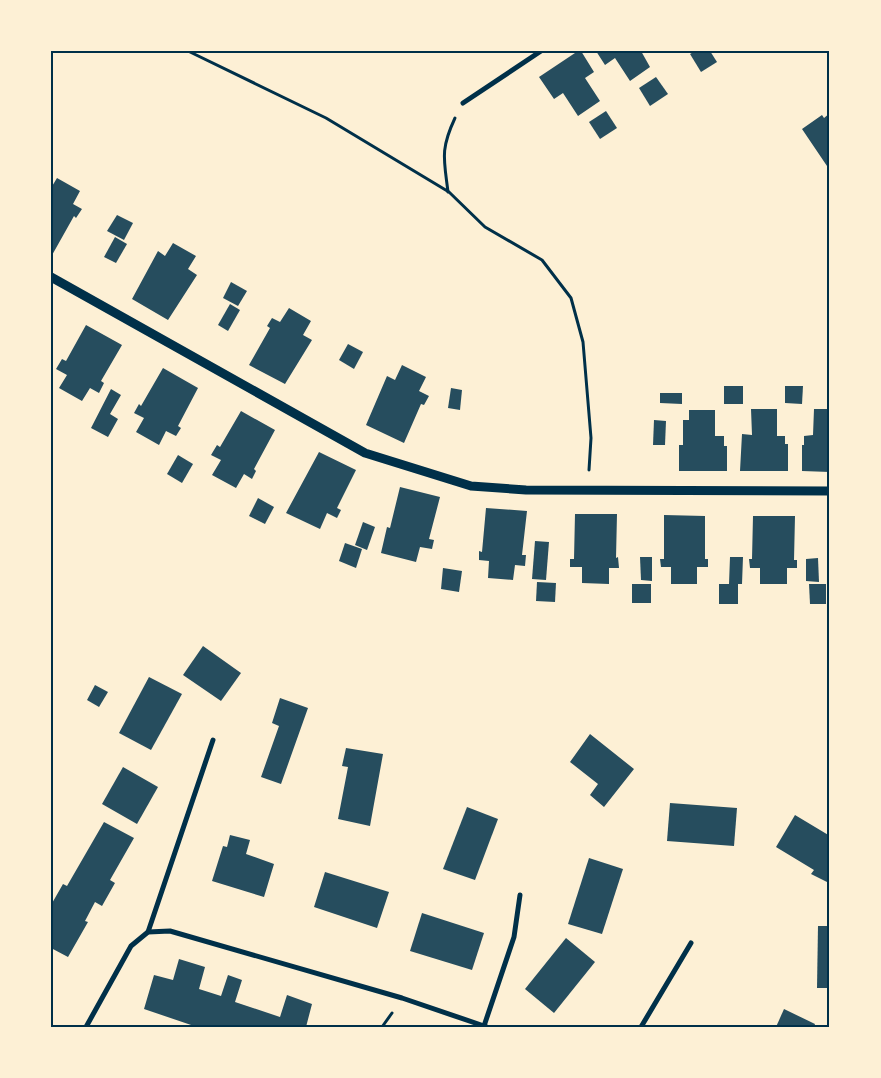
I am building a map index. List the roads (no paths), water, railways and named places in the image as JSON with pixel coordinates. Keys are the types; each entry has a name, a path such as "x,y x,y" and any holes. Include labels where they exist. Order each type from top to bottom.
{"street":[{"path":"464,104 541,51"},
{"path":"51,277 365,453 471,486 526,490 830,491"},
{"path":"86,1027 131,946 148,932 213,740"},
{"path":"148,932 170,931 402,998 485,1026 514,937 520,895"},
{"path":"641,1027 691,943"}]}
